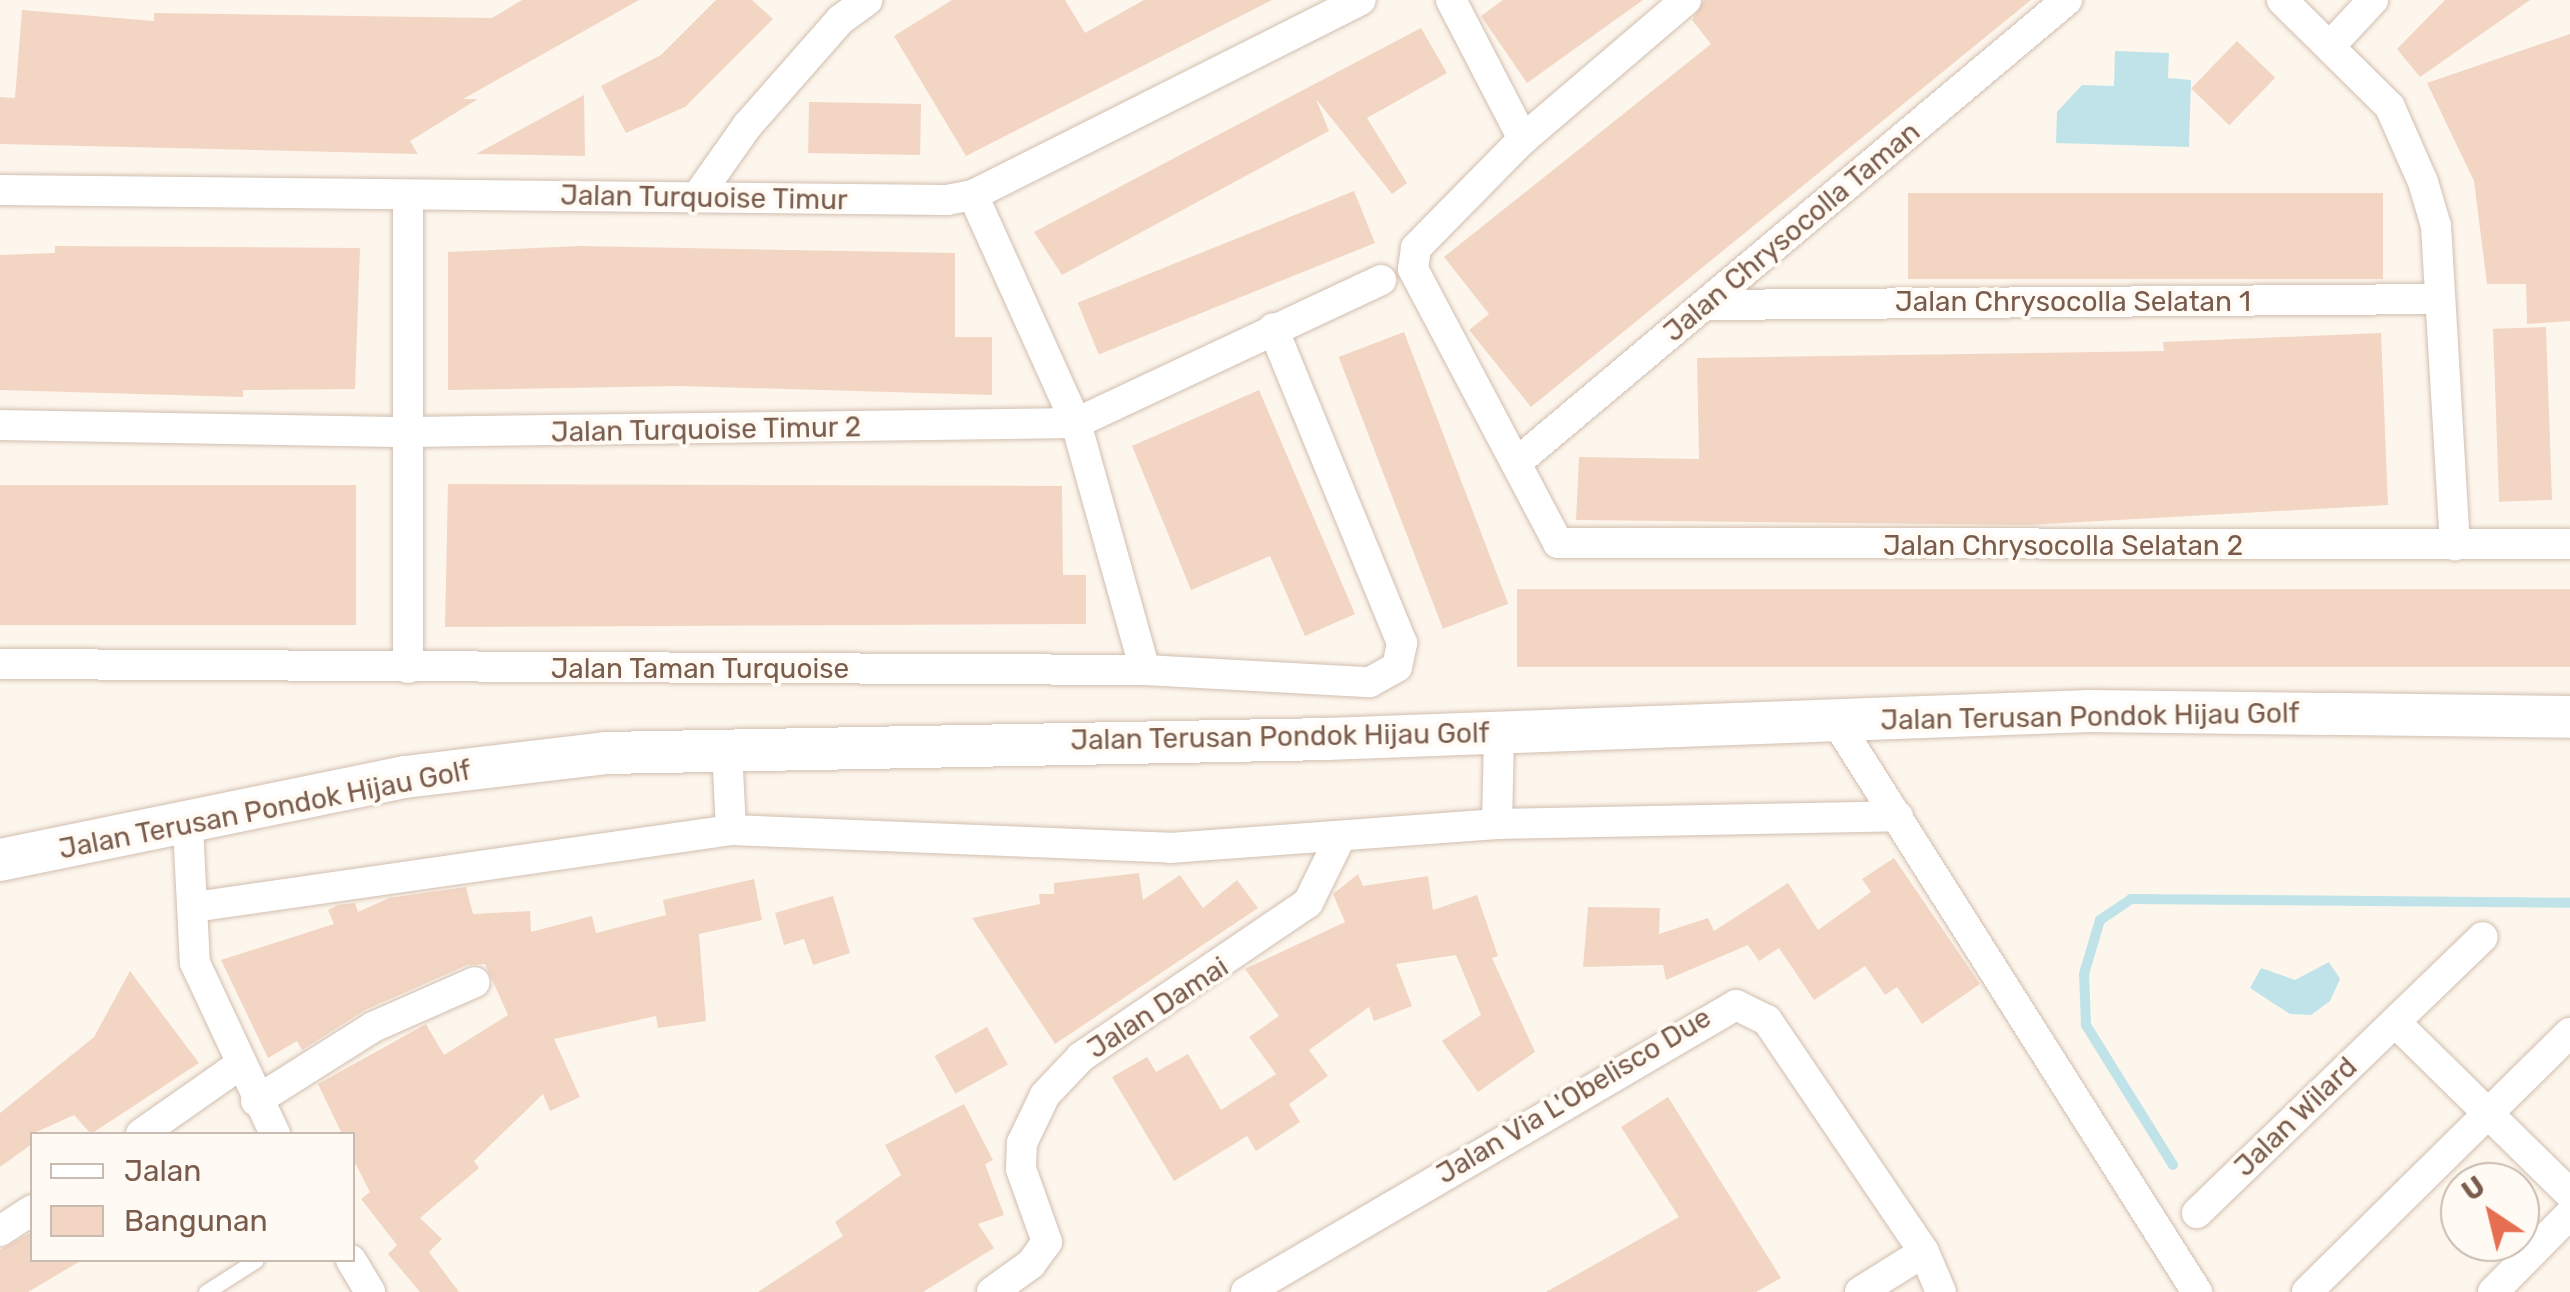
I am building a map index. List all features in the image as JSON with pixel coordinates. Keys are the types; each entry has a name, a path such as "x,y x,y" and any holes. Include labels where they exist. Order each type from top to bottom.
{"main road":[{"name":"Jalan Terusan Pondok Hijau Golf","path":"0,860 188,828 405,777 606,753 1499,733 2088,711 2570,717"}],"street":[{"path":"697,198 747,126 840,20 868,0"},
{"name":"Jalan Turquoise Timur","path":"0,190 697,198 973,194 1361,0"},
{"path":"1451,0 1523,138"},
{"path":"1516,463 1413,269 1416,248 1523,138 1686,0"},
{"name":"Jalan Chrysocolla Taman","path":"1516,463 2068,0"},
{"path":"2333,43 2373,0"},
{"path":"2285,1 2333,43 2390,106 2424,182 2436,226 2454,545"},
{"path":"973,194 1076,423 1145,670"},
{"path":"408,195 408,668"},
{"name":"Jalan Turquoise Timur 2","path":"0,425 410,432 1076,423 1381,280"},
{"name":"Jalan Chrysocolla Selatan 1","path":"1706,305 2439,299"},
{"name":"Jalan Taman Turquoise","path":"0,664 1145,670 1370,682 1397,667 1402,643 1273,328"},
{"name":"Jalan Chrysocolla Selatan 2","path":"1516,463 1558,543 2570,544"},
{"path":"1836,721 2197,1292"},
{"path":"1497,824 1499,733"},
{"path":"727,750 731,830"},
{"path":"194,907 731,830 1170,848 1497,824 1898,816"},
{"path":"188,828 196,963 238,1066 274,1132"},
{"name":"Jalan Damai","path":"992,1292 1046,1242 1021,1169 1022,1143 1045,1095 1082,1057 1308,903 1340,838"},
{"name":"Jalan Wilard","path":"2197,1213 2484,937"},
{"path":"256,1101 373,1027 475,982"},
{"name":"Jalan Via L'Obelisco Due","path":"1246,1292 1736,1005 1768,1020 1924,1252 1941,1292"},
{"path":"2395,1022 2570,1194"},
{"path":"2307,1292 2570,1033"},
{"path":"144,1132 238,1066"},
{"path":"0,1231 30,1211"},
{"path":"2493,1292 2570,1214"},
{"path":"1860,1292 1924,1252"},
{"path":"352,1262 370,1292"}],"lane":[{"path":"206,1292 253,1262"}],"water":[{"path":"2115,51 2169,53 2168,78 2191,80 2189,147 2056,143 2057,112 2082,85 2114,86"},
{"path":"2329,962 2340,979 2330,1001 2311,1015 2290,1014 2250,988 2261,968 2295,980"}],"building":[{"path":"522,0 639,0 463,99 478,99 410,141 418,154 0,144 0,97 15,98 22,10 154,21 154,13 492,18"},
{"path":"716,0 752,0 773,19 685,107 626,133 601,86 661,55"},
{"path":"952,0 1065,0 1085,33 1144,0 1272,0 966,156 894,36"},
{"path":"1503,0 1643,0 1527,83 1481,16"},
{"path":"1704,0 2031,0 1531,407 1469,330 1489,314 1444,257 1711,44 1692,20"},
{"path":"2445,0 2530,0 2420,77 2397,49"},
{"path":"1421,28 1447,73 1367,118 1407,183 1392,194 1316,99 1329,131 1062,275 1034,232"},
{"path":"2570,34 2570,321 2527,324 2526,284 2487,284 2474,181 2427,83"},
{"path":"2237,41 2275,78 2229,125 2191,88"},
{"path":"584,95 585,156 476,154"},
{"path":"809,102 921,104 920,155 808,153"},
{"path":"1354,191 1375,243 1099,355 1078,303"},
{"path":"1908,193 2383,193 2383,279 1908,279"},
{"path":"55,246 360,248 355,389 243,390 243,397 0,390 0,255 55,253"},
{"path":"579,246 955,253 955,337 992,337 992,395 680,386 448,390 448,252"},
{"path":"2546,327 2552,500 2499,502 2493,329"},
{"path":"1404,332 1508,604 1443,629 1339,357"},
{"path":"2381,333 2388,505 2029,525 1576,520 1579,457 1699,459 1697,358 2164,351 2163,342"},
{"path":"1259,390 1355,614 1305,636 1270,556 1191,590 1132,446"},
{"path":"448,484 1062,486 1063,575 1086,575 1086,624 445,627"},
{"path":"0,485 356,485 356,625 0,625"},
{"path":"1517,589 2570,589 2570,667 1517,667"},
{"path":"1894,858 1980,984 1922,1024 1897,987 1885,995 1865,966 1814,1000 1779,948 1759,961 1748,945 1666,980 1663,965 1583,967 1588,907 1660,908 1659,934 1708,918 1714,931 1788,883 1818,930 1871,892 1862,879"},
{"path":"1139,873 1143,900 1180,875 1203,908 1237,880 1258,908 1055,1044 972,918 1040,904 1039,894 1054,894 1054,883"},
{"path":"1358,874 1363,886 1428,876 1433,910 1477,895 1498,956 1492,958 1535,1052 1478,1092 1442,1041 1481,1015 1456,955 1396,964 1412,1006 1374,1021 1369,1007 1309,1050 1328,1076 1289,1104 1300,1122 1256,1151 1247,1136 1174,1181 1112,1077 1147,1057 1156,1072 1188,1054 1221,1110 1276,1074 1249,1037 1279,1016 1245,969 1345,922 1333,894"},
{"path":"754,879 762,920 699,934 706,1021 658,1028 656,1016 554,1039 580,1097 550,1111 543,1094 474,1161 479,1168 420,1218 442,1239 429,1252 459,1292 420,1292 388,1254 397,1245 361,1199 370,1192 355,1163 355,1132 341,1132 318,1084 426,1024 444,1055 508,1015 485,964 467,965 365,1010 302,1050 297,1041 268,1058 221,960 334,924 328,910 338,905 355,903 358,912 389,898 466,887 473,914 530,911 531,932 592,916 596,933 666,915 663,900"},
{"path":"833,896 850,953 813,965 804,939 784,945 775,913"},
{"path":"130,971 199,1063 94,1132 89,1132 74,1115 30,1132 30,1145 0,1167 0,1113 94,1037"},
{"path":"987,1027 1008,1065 955,1094 935,1056"},
{"path":"1668,1097 1781,1278 1756,1292 1546,1292 1679,1217 1621,1127"},
{"path":"964,1104 993,1160 985,1164 1004,1215 978,1224 994,1248 923,1292 758,1292 843,1236 835,1222 901,1175 885,1145"},
{"path":"30,1233 30,1262 79,1262 28,1292 0,1292 0,1250"}],"waterway":[{"path":"2173,1165 2086,1025 2084,974 2100,920 2131,899 2570,903"}]}
